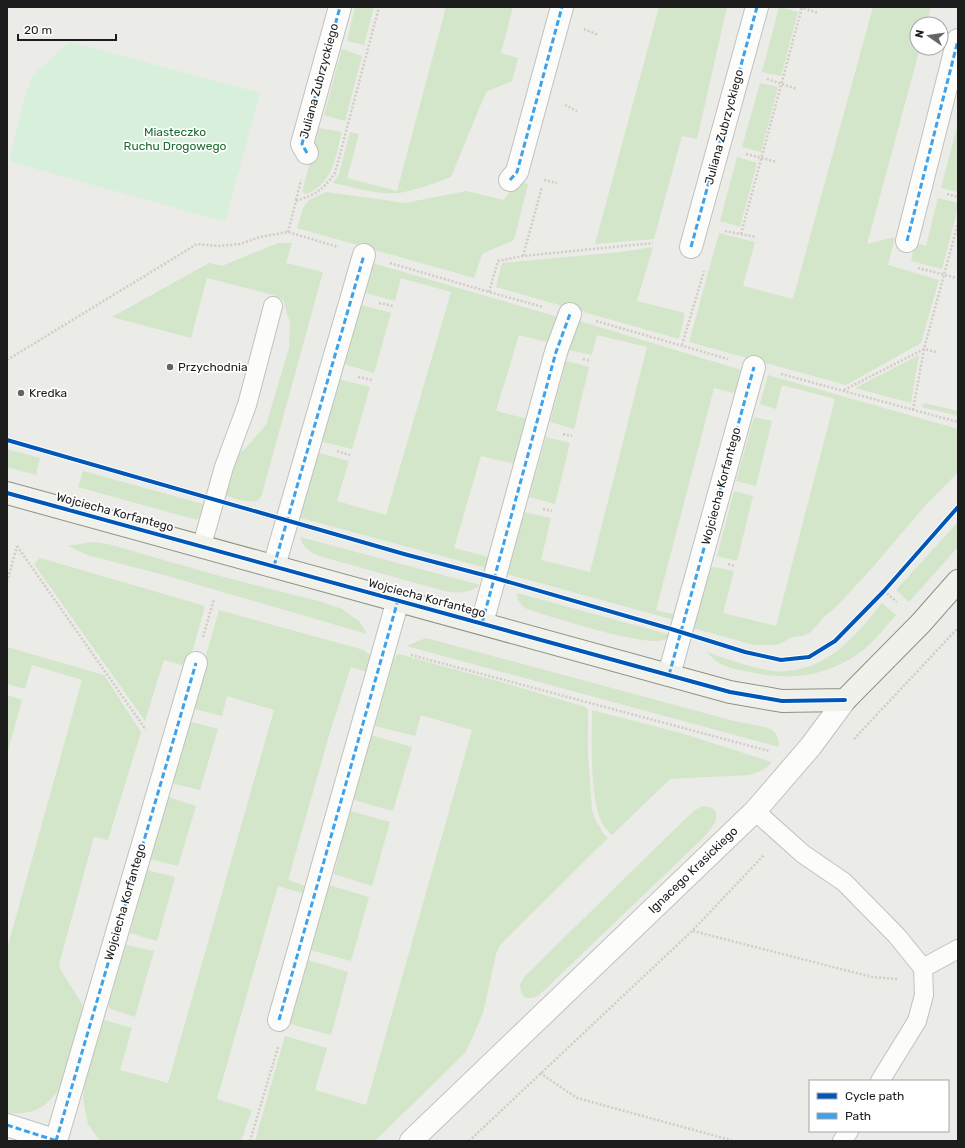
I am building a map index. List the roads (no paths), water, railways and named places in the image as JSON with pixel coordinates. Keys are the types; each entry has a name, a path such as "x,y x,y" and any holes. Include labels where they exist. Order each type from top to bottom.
{"street":[{"name":"Juliana Zubrzyckiego","path":"307,153 302,144 340,7"},
{"path":"510,180 517,172 562,7"},
{"name":"Juliana Zubrzyckiego","path":"691,247 757,7"},
{"path":"907,241 958,40"},
{"path":"274,566 364,255"},
{"name":"Wojciecha Korfantego","path":"482,623 556,352 570,314"},
{"name":"Wojciecha Korfantego","path":"669,675 754,367"},
{"name":"Wojciecha Korfantego","path":"7,493 730,692 782,701 845,700"},
{"name":"Ignacego Krasickiego","path":"411,1141 755,811 811,746 845,700 921,623 958,581"},
{"name":"Wojciecha Korfantego","path":"279,1020 398,600"},
{"name":"Wojciecha Korfantego","path":"7,1125 56,1141 196,663"}],"lane":[{"path":"202,546 224,467 247,405 274,306"},
{"path":"755,811 804,854 844,882 897,936 923,968 924,995 917,1021 881,1080"},
{"path":"923,968 958,949"},
{"path":"842,1141 848,1132"}],"place":[{"name":"Przychodnia","path":"170,367"},
{"name":"Kredka","path":"21,393"}],"park label":[{"name":"Miasteczko Ruchu Drogowego","path":"175,139"}]}
